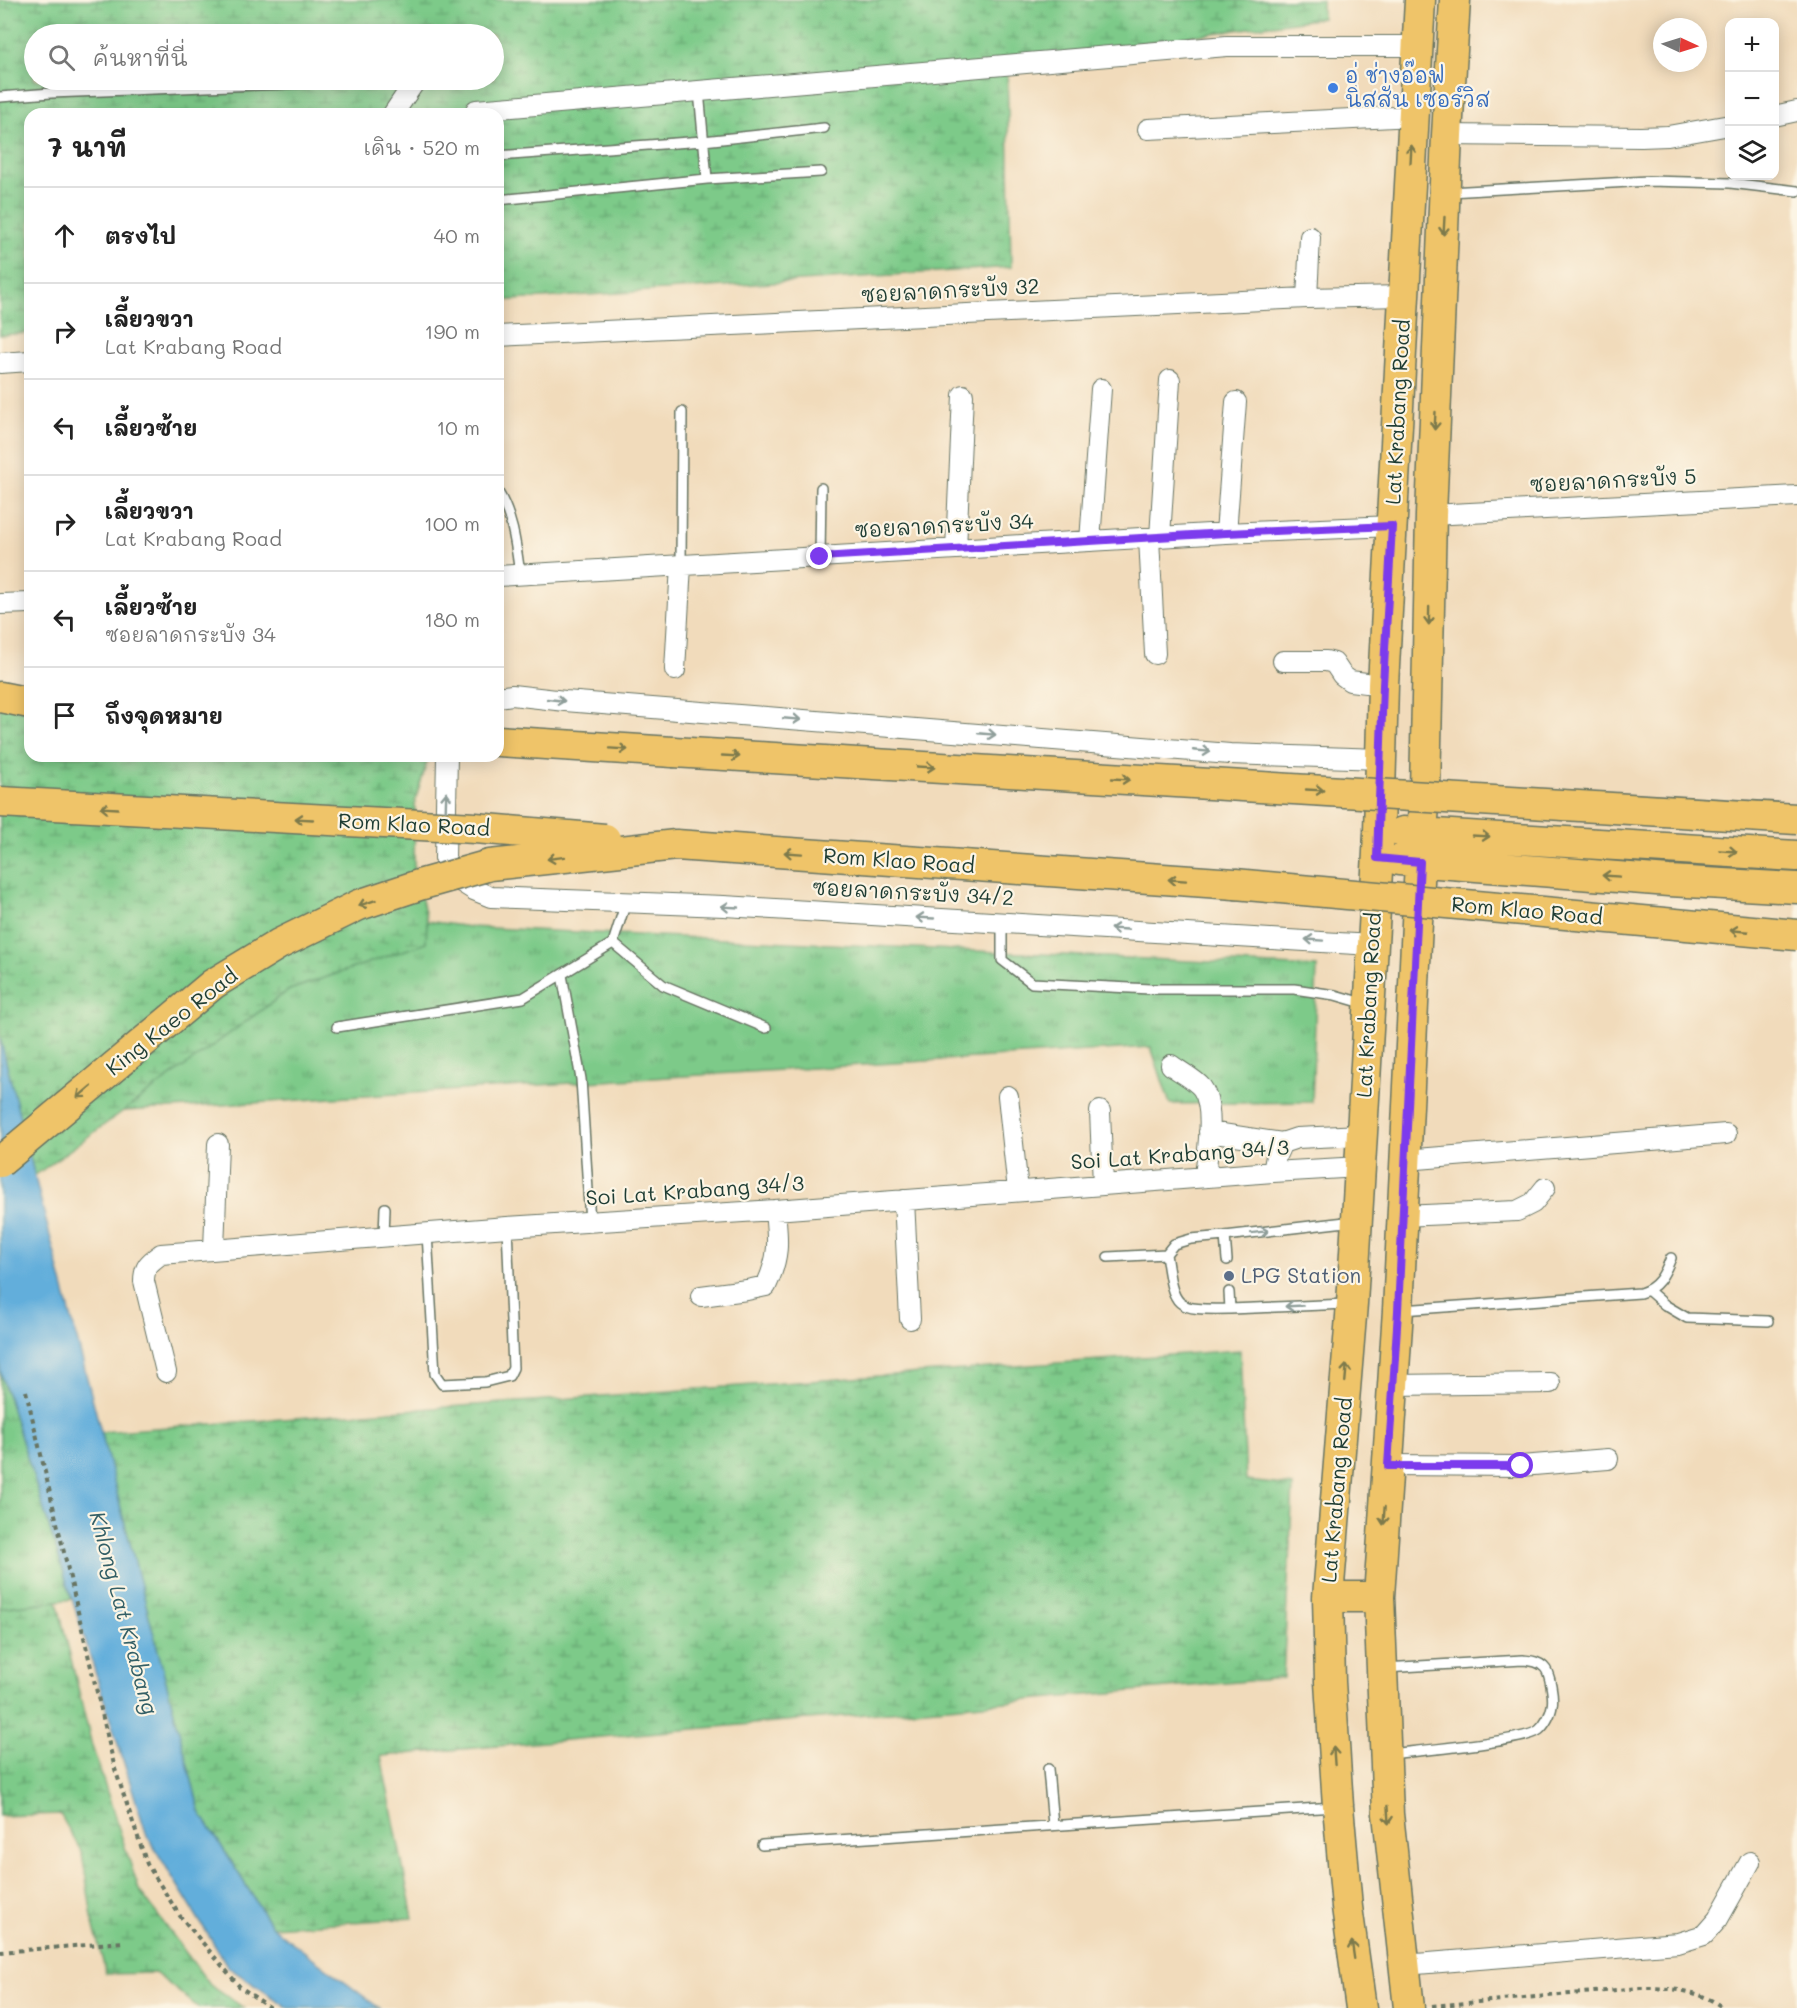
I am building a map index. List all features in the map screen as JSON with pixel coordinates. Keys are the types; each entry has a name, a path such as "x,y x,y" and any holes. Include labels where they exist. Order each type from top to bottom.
{"main road":[{"name":"Lat Krabang Road","path":"1362,2008 1347,1907 1338,1806 1330,1682 1328,1598 1352,1304 1370,1005 1383,685 1420,0"},
{"name":"Lat Krabang Road","path":"1417,2007 1404,1965 1388,1814 1379,1597 1398,1311 1423,832 1431,515 1455,0"},
{"path":"0,697 24,703"},
{"path":"0,710 24,711"},
{"path":"504,741 1797,819"},
{"name":"Rom Klao Road","path":"0,802 475,828 676,845 1235,885 1797,935"},
{"path":"1378,845 1423,832 1797,856"},
{"name":"King Kaeo Road","path":"0,1162 213,984 279,944 359,905 490,865 676,845"},
{"name":"Rom Klao Road","path":"1378,845 1420,862 1797,888"},
{"path":"1328,1598 1379,1597"}],"street":[{"path":"499,108 1227,46 1417,46"},
{"path":"397,108 409,90"},
{"path":"1779,115 1797,111"},
{"path":"1148,129 1414,116"},
{"path":"1447,135 1641,138 1668,136 1725,126"},
{"path":"1307,298 1310,237"},
{"name":"ซอยลาดกระบัง 32","path":"504,336 1307,298 1404,296"},
{"path":"0,363 24,361"},
{"path":"1155,654 1154,537 1170,380"},
{"path":"1090,541 1101,389"},
{"path":"956,549 963,395"},
{"path":"1226,533 1236,402"},
{"name":"ซอยลาดกระบัง 5","path":"1431,515 1797,496"},
{"name":"ซอยลาดกระบัง 34","path":"504,575 1154,537 1392,526"},
{"path":"675,670 681,565"},
{"path":"0,598 24,602"},
{"path":"1283,661 1326,661 1334,663 1342,675 1350,681 1383,685"},
{"path":"504,696 1230,754 1380,759"},
{"name":"ซอยลาดกระบัง 34/2","path":"447,762 445,858 455,878 491,897 1002,922 1372,945"},
{"path":"1171,1065 1201,1086 1208,1100 1209,1132 1205,1177"},
{"path":"1008,1096 1018,1191"},
{"path":"1100,1111 1103,1185"},
{"path":"1209,1132 1282,1143 1297,1138 1362,1135"},
{"path":"1405,1160 1726,1134"},
{"path":"1273,1172 1276,1156 1282,1143"},
{"path":"214,1249 218,1144"},
{"name":"Soi Lat Krabang 34/3","path":"166,1372 144,1281 145,1267 161,1254 507,1227 775,1210 1360,1167"},
{"path":"1402,1216 1517,1211 1533,1203 1545,1188"},
{"path":"904,1200 910,1319"},
{"path":"701,1296 766,1286 773,1270 778,1248 775,1210"},
{"path":"1392,1385 1550,1383"},
{"path":"1388,1466 1530,1466 1608,1459"},
{"path":"1404,1965 1678,1943 1704,1935 1718,1919 1750,1862"}],"lane":[{"path":"0,97 129,90"},
{"path":"699,91 707,179"},
{"path":"504,156 703,141 824,128"},
{"path":"504,199 707,179 821,172"},
{"path":"1445,192 1648,181 1730,183 1797,191"},
{"path":"681,565 682,412"},
{"path":"820,557 821,488"},
{"path":"504,502 508,509 517,547 520,574"},
{"path":"337,1027 523,998 613,943 626,902"},
{"path":"1002,922 1002,960 1032,983 1150,989 1294,989 1335,995 1370,1005"},
{"path":"613,943 663,985 766,1028"},
{"path":"562,975 581,1079 590,1222"},
{"path":"384,1236 385,1208"},
{"path":"1352,1304 1230,1309 1202,1309 1184,1306 1176,1300 1166,1254 1174,1244 1191,1239 1356,1221"},
{"path":"427,1233 435,1374 442,1384 485,1382 509,1376 513,1368 507,1227"},
{"path":"1225,1236 1227,1260"},
{"path":"1108,1257 1166,1254"},
{"path":"1398,1311 1640,1293 1649,1291 1662,1279 1671,1258"},
{"path":"1649,1291 1665,1305 1687,1318 1768,1321"},
{"path":"1229,1292 1230,1309"},
{"path":"1382,1668 1523,1660 1538,1662 1547,1669 1552,1691 1552,1707 1546,1721 1538,1731 1503,1740 1385,1755"},
{"path":"1048,1768 1053,1825"},
{"path":"762,1845 1338,1806"}],"path":[{"path":"26,1391 116,1769 147,1864 180,1916 240,1987 271,2008"},
{"path":"0,1952 124,1942"},
{"path":"1417,2007 1666,1988 1694,1992 1722,2008"}],"green space":[{"path":"0,0 1322,0 1322,18 1007,62 1011,267 504,301 504,108 24,108 24,333 0,335"},
{"path":"0,696 24,704 24,762 427,762 415,801 414,867 427,921 426,943 289,990 34,1176 0,1038"},
{"path":"427,921 470,927 1317,967 1312,1102 1170,1104 1151,1047 123,1111 289,990 425,943"},
{"path":"1240,1350 1246,1481 1293,1486 1283,1678 381,1756 413,1918 272,1927 200,1812 101,1432"},
{"path":"0,1371 72,1599 0,1608"},
{"path":"57,1601 92,1746 139,1890 210,1985 244,2008 199,2008 155,1973 106,1974 93,1923 82,1853 60,1814 0,1816 0,1608"}],"water":[{"name":"Khlong Lat Krabang","path":"0,1038 200,1812 272,1927 379,2008 289,2008 228,1967 147,1836 0,1371"}],"place":[{"name":"อู่ ช่างอ๊อฟ นิสสัน เซอร์วิส","path":"1333,88"},
{"name":"LPG Station","path":"1229,1276"}],"route":[{"path":"820,557 1226,533 1392,526 1383,685 1377,858 1420,862 1388,1466 1521,1466"}]}
